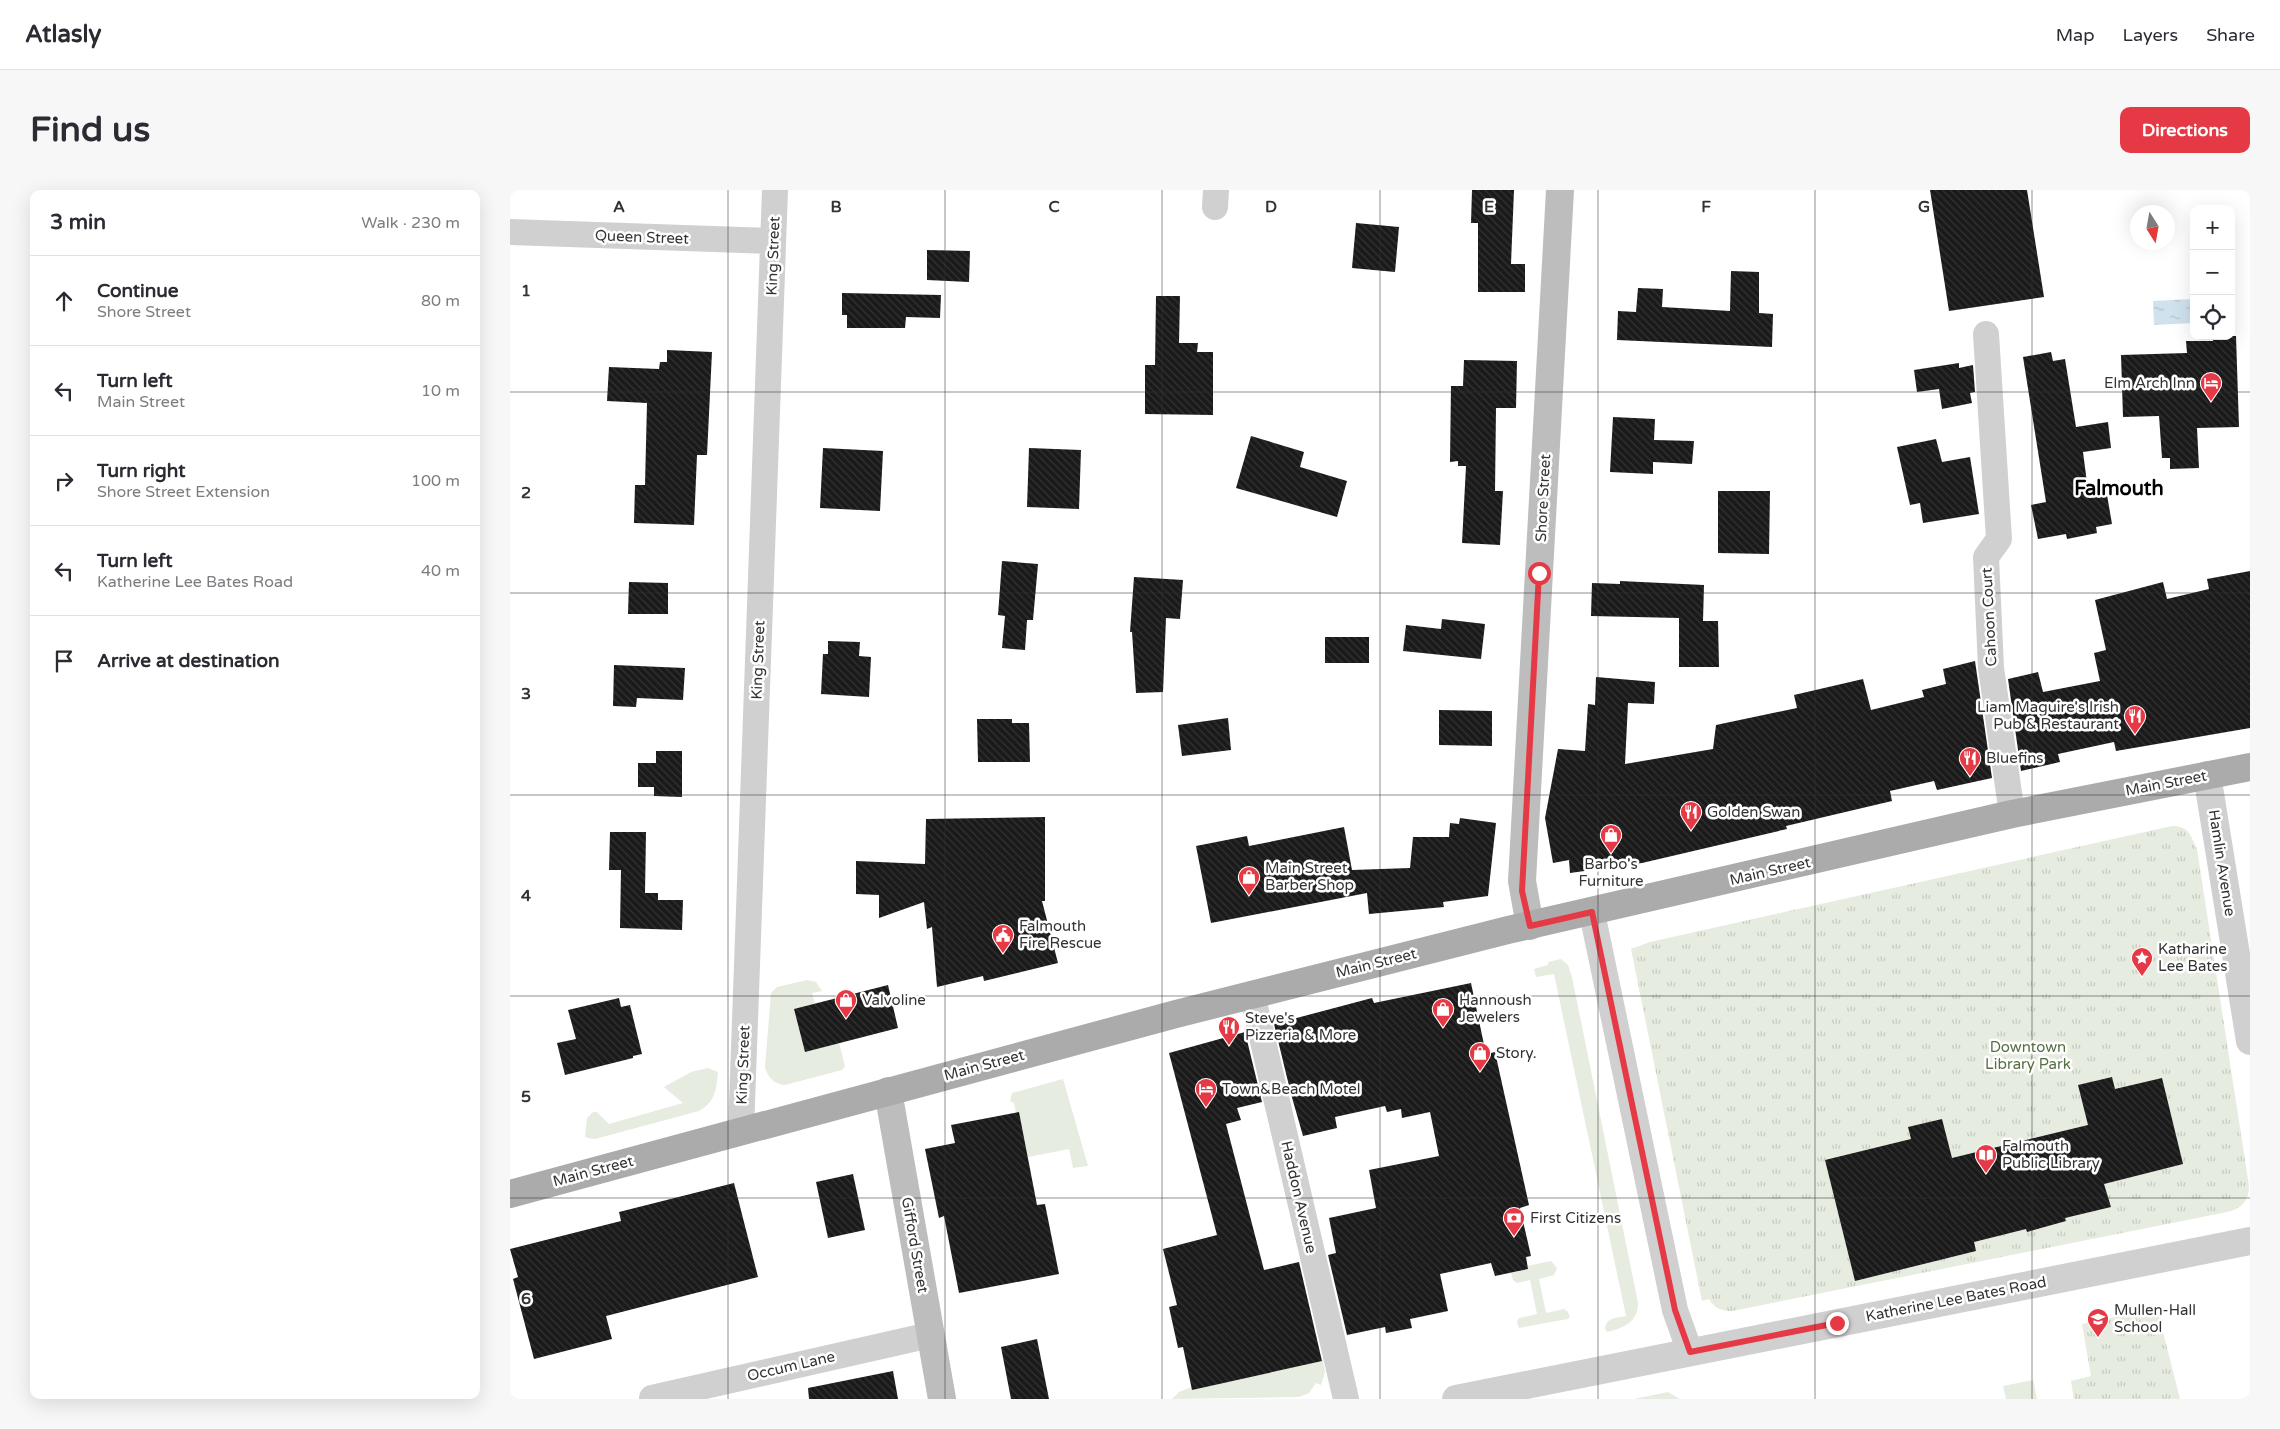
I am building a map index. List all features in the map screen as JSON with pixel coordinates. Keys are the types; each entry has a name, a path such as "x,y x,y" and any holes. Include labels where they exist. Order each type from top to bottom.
{"main road":[{"name":"Shore Street","path":"1530,926 1522,882 1560,190"},
{"name":"Main Street","path":"510,1194 1252,994 1530,926 2012,814 2250,767"},
{"name":"Gifford Street","path":"888,1091 942,1399"}],"street":[{"name":"King Street","path":"740,1131 775,190"},
{"name":"Queen Street","path":"510,232 773,241"},
{"name":"Cahoon Court","path":"1986,334 1999,539 1986,557 1991,668 2012,814"},
{"name":"Hamlin Avenue","path":"2207,775 2250,1040"},
{"path":"1592,912 1673,1302 1690,1352"},
{"name":"Haddon Avenue","path":"1252,994 1346,1399"},
{"name":"Katherine Lee Bates Road","path":"1456,1399 2250,1241"},
{"name":"Occum Lane","path":"652,1398 930,1335"}],"green space":[{"name":"Downtown Library Park","path":"2178,826 2186,830 2197,849 2249,1186 2248,1196 2243,1204 2227,1212 1732,1311 1719,1309 1709,1299 1702,1301 1631,949 1650,942"},
{"path":"1561,959 1568,965 1572,977 1638,1303 1636,1315 1629,1323 1607,1332 1605,1328 1608,1322 1626,1316 1554,974 1536,977 1534,969 1548,965 1548,962"},
{"path":"807,980 816,982 822,991 812,993 815,1004 794,1010 805,1052 839,1043 845,1066 842,1070 785,1085 772,1080 765,1067 771,993 777,987"},
{"path":"708,1068 718,1072 716,1090 709,1103 699,1111 595,1139 585,1136 587,1118 593,1112 597,1112 609,1124 683,1103 664,1087 691,1072"},
{"path":"1063,1079 1088,1166 1073,1168 1069,1149 1028,1157 1019,1112 1016,1113 1014,1103 1010,1101 1012,1093"},
{"path":"1551,1261 1557,1268 1554,1275 1539,1279 1546,1313 1564,1309 1570,1317 1568,1319 1519,1328 1517,1322 1519,1318 1537,1314 1530,1280 1517,1283 1513,1280 1511,1273 1528,1269 1527,1266"},
{"path":"2157,1308 2180,1399 2074,1399 2071,1381 2091,1376 2082,1324"},
{"path":"1323,1360 1325,1372 1321,1385 1316,1383 1309,1393 1299,1397 1172,1399 1179,1392 1192,1387 1193,1389"},
{"path":"2033,1380 2037,1399 2006,1399 2003,1386"},
{"path":"1668,1392 1680,1399 1634,1399"}],"water":[{"path":"2190,299 2190,323 2154,325 2153,301"}],"building":[{"path":"1472,190 1514,190 1511,264 1525,264 1525,292 1478,292 1478,223 1471,223"},
{"path":"1930,190 2027,190 2044,297 1949,311"},
{"path":"1356,223 1399,227 1395,272 1352,268"},
{"path":"927,250 970,251 969,282 927,280"},
{"path":"1731,271 1759,272 1759,313 1773,314 1772,347 1617,340 1618,311 1636,312 1638,288 1663,289 1662,307 1730,311"},
{"path":"842,293 941,295 940,318 906,317 905,328 847,328 847,315 842,315"},
{"path":"1156,296 1180,296 1179,343 1198,343 1197,352 1213,352 1213,415 1145,414 1145,365 1155,365"},
{"path":"2236,336 2239,427 2197,428 2199,468 2170,469 2170,458 2162,458 2159,416 2123,417 2121,355 2187,353 2186,341 2235,340"},
{"path":"667,350 712,352 707,455 697,455 694,525 634,523 635,485 645,485 647,403 607,401 609,367 659,369 660,362 667,362"},
{"path":"2051,352 2053,361 2065,359 2076,427 2108,422 2111,448 2083,452 2089,498 2107,495 2112,524 2096,527 2097,533 2067,539 2066,534 2038,539 2031,505 2046,502 2023,357"},
{"path":"1464,360 1517,361 1516,408 1496,408 1495,491 1503,491 1500,545 1462,543 1466,466 1458,466 1458,461 1450,462 1451,386 1463,386"},
{"path":"1959,363 1959,368 1973,365 1975,392 1970,393 1972,403 1942,409 1939,389 1917,392 1914,370"},
{"path":"1613,417 1655,419 1654,440 1694,441 1692,464 1653,462 1653,474 1610,472"},
{"path":"1251,436 1304,452 1300,467 1347,481 1337,517 1236,488"},
{"path":"1936,439 1942,462 1970,457 1979,514 1923,523 1920,503 1910,505 1897,447"},
{"path":"823,448 883,451 880,511 820,508"},
{"path":"1029,448 1081,450 1079,509 1027,507"},
{"path":"1718,491 1770,491 1769,554 1718,553"},
{"path":"1002,561 1038,564 1033,620 1027,620 1025,650 1002,648 1005,616 998,615"},
{"path":"2250,571 2250,728 2116,751 2114,742 2058,754 2060,762 2021,771 2008,679 2038,672 2043,692 2100,681 2094,653 2106,650 2095,600 2163,582 2167,599 2209,589 2207,579"},
{"path":"1134,577 1183,580 1180,619 1166,618 1163,692 1136,693 1132,632 1130,632"},
{"path":"1620,581 1704,585 1703,621 1718,621 1719,667 1679,667 1679,618 1591,616 1592,583 1620,584"},
{"path":"629,582 668,583 668,614 628,614"},
{"path":"1442,619 1485,624 1481,659 1403,651 1406,625 1441,629"},
{"path":"1325,637 1369,637 1369,663 1325,663"},
{"path":"828,641 860,642 859,656 871,657 869,697 821,694 823,654 828,654"},
{"path":"1975,661 1992,778 1937,790 1934,781 1890,791 1892,801 1786,826 1787,829 1642,863 1570,873 1569,860 1553,863 1545,818 1558,749 1585,751 1588,704 1595,705 1596,677 1655,682 1654,704 1628,703 1625,764 1713,749 1716,725 1797,708 1794,695 1863,679 1871,710 1924,697 1922,690 1946,684 1943,669"},
{"path":"614,665 685,668 683,700 637,698 636,707 613,706"},
{"path":"1439,710 1492,711 1492,746 1439,745"},
{"path":"1228,718 1231,750 1182,756 1178,725"},
{"path":"977,719 1012,719 1012,723 1029,723 1030,762 978,762"},
{"path":"656,751 682,751 682,797 654,796 654,787 638,787 638,763 656,763"},
{"path":"1045,817 1045,901 1042,901 1058,963 984,981 983,976 937,987 932,927 927,929 924,902 879,918 879,895 856,894 856,861 925,864 926,819"},
{"path":"1460,818 1496,823 1488,896 1443,902 1444,907 1369,914 1367,893 1211,923 1196,846 1247,836 1249,846 1344,827 1352,870 1410,868 1413,837 1449,837 1450,823 1459,824"},
{"path":"610,832 646,832 645,893 658,893 658,900 683,900 682,930 620,928 621,870 609,870"},
{"path":"1471,983 1486,1054 1495,1052 1529,1205 1520,1208 1531,1256 1526,1257 1528,1269 1495,1276 1491,1263 1440,1274 1448,1311 1410,1319 1412,1328 1386,1333 1385,1327 1347,1335 1328,1255 1336,1253 1329,1218 1376,1208 1369,1170 1439,1156 1430,1112 1402,1118 1401,1109 1387,1112 1385,1106 1335,1117 1337,1128 1303,1136 1274,1024 1372,998 1374,1003"},
{"name":"Valvoline","path":"888,985 898,1028 805,1052 794,1009"},
{"path":"619,998 621,1007 630,1005 642,1054 565,1075 557,1043 576,1039 568,1010"},
{"path":"1245,1032 1262,1102 1237,1108 1241,1120 1226,1124 1264,1270 1299,1262 1322,1361 1192,1390 1183,1347 1178,1348 1169,1307 1177,1305 1163,1249 1217,1235 1169,1053"},
{"name":"Falmouth Public Library","path":"2112,1077 2115,1089 2162,1078 2183,1164 2104,1184 2111,1207 2065,1218 2066,1221 2027,1232 2026,1229 1974,1242 1976,1251 1855,1281 1825,1160 1911,1139 1908,1127 1942,1119 1952,1158 2088,1125 2078,1085"},
{"path":"1019,1112 1037,1205 1045,1204 1059,1274 959,1293 944,1216 939,1218 925,1149 955,1143 951,1125"},
{"path":"853,1174 865,1230 828,1238 816,1182"},
{"path":"734,1183 758,1277 606,1316 612,1339 534,1359 513,1279 518,1277 510,1249 621,1221 619,1212"},
{"path":"1037,1339 1049,1399 1011,1399 1001,1347"},
{"path":"893,1371 898,1399 809,1399 808,1388"}],"place":[{"name":"Elm Arch Inn","path":"2211,402"},
{"name":"Liam Maguire's Irish Pub & Restaurant","path":"2135,735"},
{"name":"Bluefins","path":"1970,777"},
{"name":"Golden Swan","path":"1691,831"},
{"name":"Barbo's Furniture","path":"1611,854"},
{"name":"Main Street Barber Shop","path":"1249,896"},
{"name":"Falmouth Fire Rescue","path":"1003,954"},
{"name":"Katharine Lee Bates","path":"2142,977"},
{"name":"Valvoline","path":"846,1019"},
{"name":"Hannoush Jewelers","path":"1443,1028"},
{"name":"Steve's Pizzeria & More","path":"1229,1046"},
{"name":"Story.","path":"1480,1072"},
{"name":"Town&Beach Motel","path":"1206,1108"},
{"name":"Falmouth Public Library","path":"1986,1174"},
{"name":"First Citizens","path":"1514,1237"},
{"name":"Mullen-Hall School","path":"2098,1338"}],"district":[{"name":"Falmouth","path":"2119,489"}],"route":[{"path":"1539,573 1522,891 1530,926 1592,912 1675,1310 1690,1352 1837,1323"}]}
